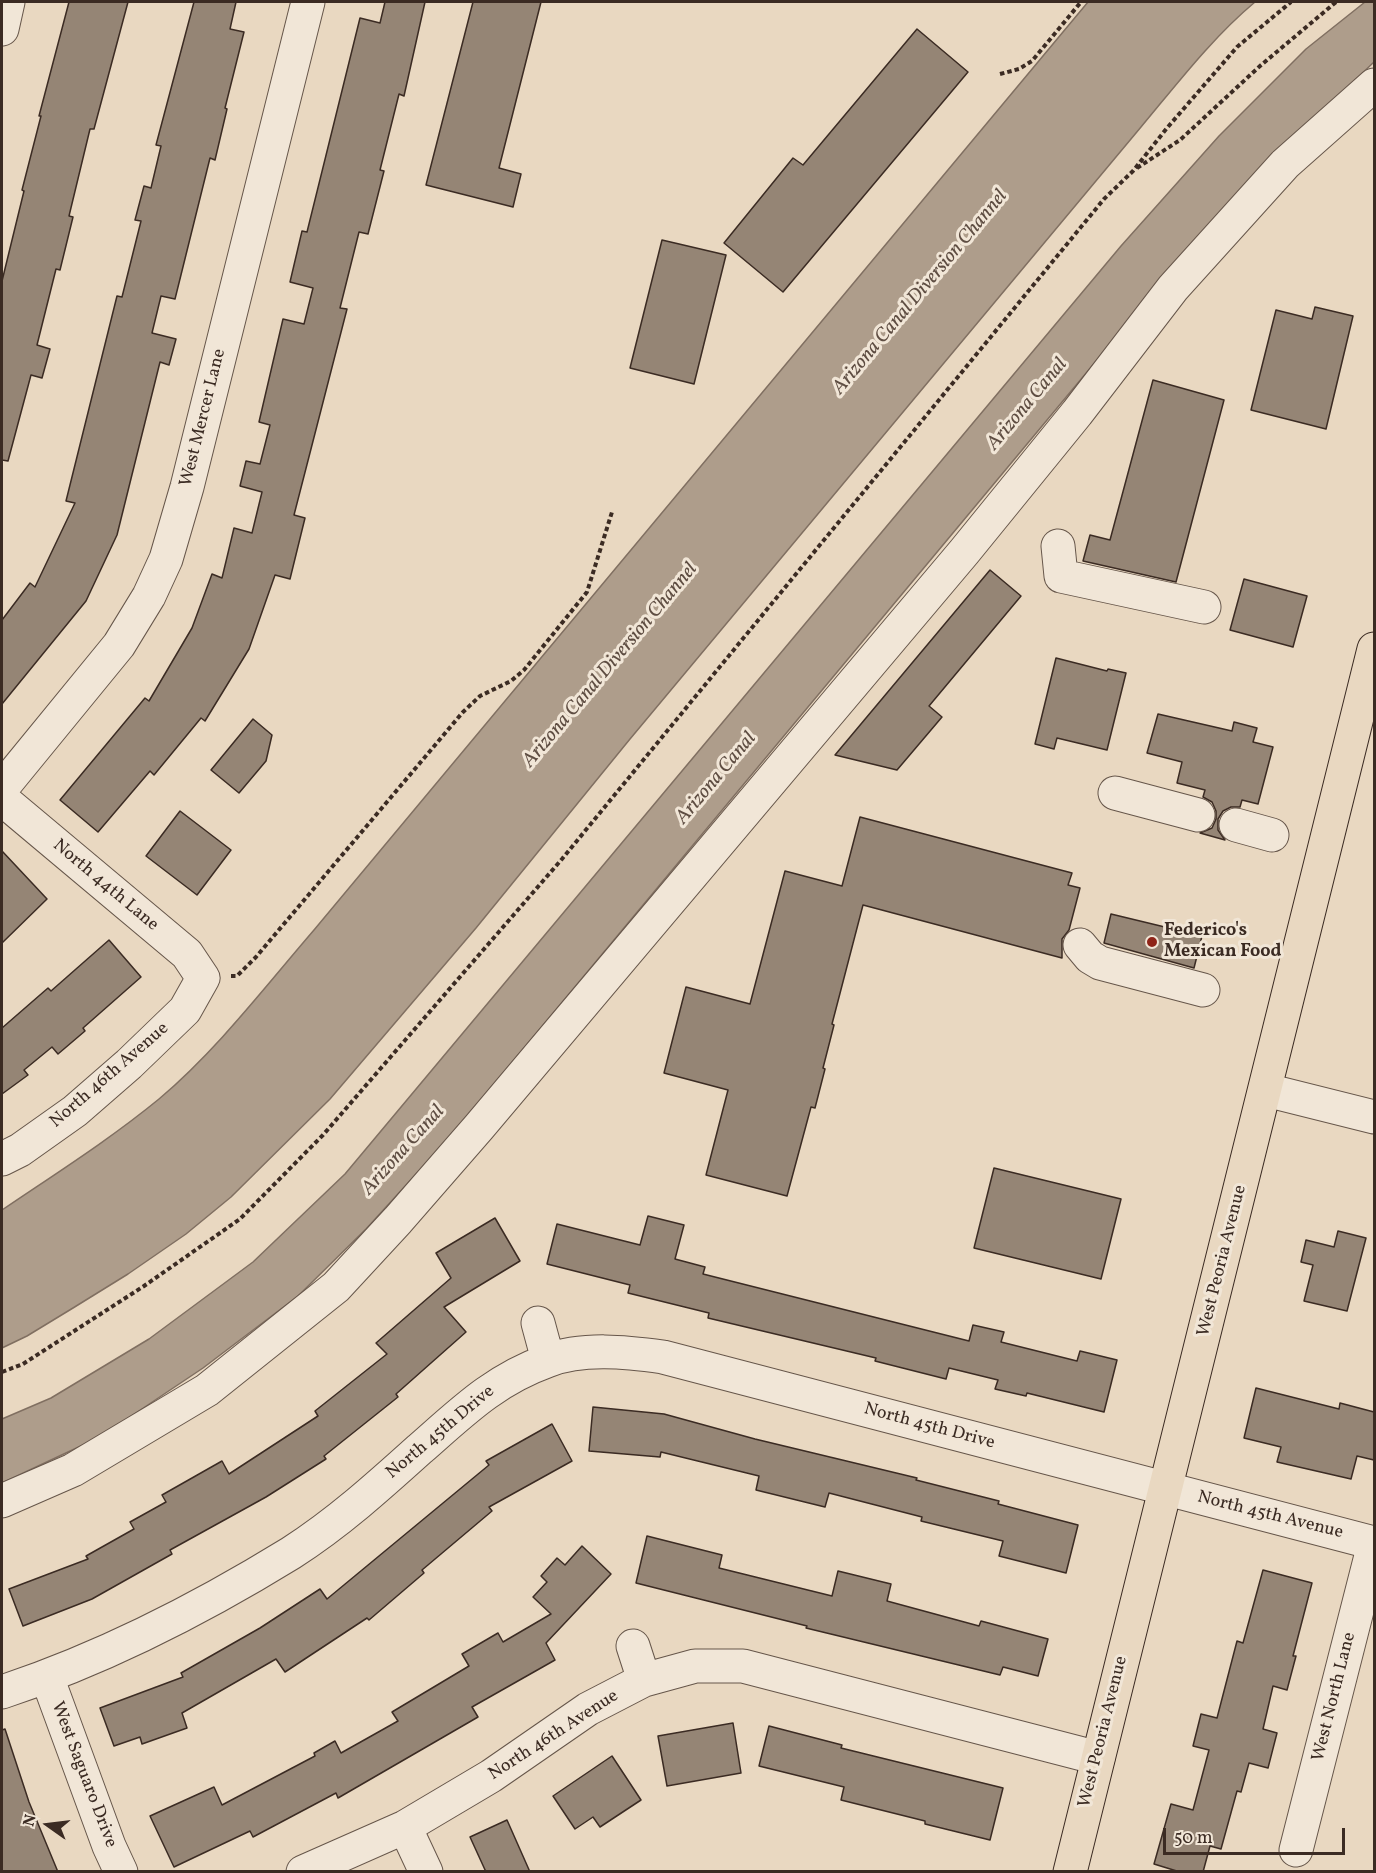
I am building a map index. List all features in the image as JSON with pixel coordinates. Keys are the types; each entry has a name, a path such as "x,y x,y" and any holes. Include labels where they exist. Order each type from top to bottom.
{"main road":[{"name":"West Peoria Avenue","path":"1070,1872 1374,649"}],"street":[{"path":"2,29 8,2"},
{"name":"West Mercer Lane","path":"2,788 119,645 149,596 166,560 187,487 308,2"},
{"path":"2,1501 73,1470 207,1390 336,1287 398,1220 478,1127 942,579 1077,413 1173,288 1286,164 1374,85"},
{"path":"1058,546 1061,576 1204,607"},
{"path":"1115,793 1198,815"},
{"name":"North 44th Lane","path":"2,799 187,954 203,978"},
{"path":"1236,825 1272,835"},
{"path":"1080,945 1090,957 1100,963 1203,990"},
{"name":"North 46th Avenue","path":"2,1159 20,1150 75,1111 129,1064 185,1010 203,978"},
{"path":"1266,1090 1374,1117"},
{"path":"538,1323 548,1360"},
{"name":"North 45th Drive","path":"2,1692 47,1677 114,1647 198,1605 292,1552 356,1506 481,1395 505,1380 548,1360 587,1353 625,1352 663,1357 1166,1489"},
{"name":"North 45th Avenue","path":"1166,1489 1374,1544"},
{"name":"West North Lane","path":"1296,1850 1374,1544"},
{"path":"633,1646 644,1680"},
{"name":"North 46th Avenue","path":"303,1872 405,1827 492,1776 588,1709 644,1680 695,1666 743,1666 1098,1758"},
{"name":"West Saguaro Drive","path":"47,1677 109,1846 121,1872"},
{"path":"405,1827 426,1872"}],"path":[{"path":"1000,74 1019,69 1032,61 1081,2"},
{"path":"2,1372 23,1364 144,1286 240,1219 323,1135 561,859 1104,199 1133,171 1237,47 1291,2"},
{"path":"1133,171 1180,140 1260,66 1336,2"},
{"path":"203,978 237,976 256,957 463,712 480,696 511,681 524,670 587,592 612,512"}],"water":[{"name":"Arizona Canal Diversion Channel","path":"1088,2 1255,2 1224,31 1182,78 630,739 476,928 330,1099 231,1197 186,1234 128,1274 27,1336 2,1348 2,1210 121,1129 180,1080 220,1039 314,930"},
{"name":"Arizona Canal","path":"1365,2 1374,2 1374,62 1268,163 1167,276 449,1138 366,1229 298,1296 203,1368 100,1437 2,1483 2,1419 51,1398 149,1339 253,1262 345,1174 1121,246 1219,136 1306,49"}],"building":[{"path":"69,2 128,2 94,129 90,129 69,216 73,217 60,270 56,269 37,345 50,349 42,378 31,375 8,461 2,460 2,281 41,116 39,116"},
{"path":"194,2 236,2 230,29 244,32 215,160 210,158 175,299 161,296 152,333 176,339 169,365 160,362 117,535 86,601 2,704 2,620 30,583 35,587 75,503 66,501 117,296 122,297 141,221 135,220 144,186 151,188 161,146 156,145"},
{"path":"385,2 425,2 404,96 399,94 380,170 384,171 368,234 359,232 340,308 347,309 294,515 305,518 290,579 275,575 249,649 205,721 201,718 154,775 150,771 98,832 60,800 145,698 149,701 192,628 212,574 222,578 234,528 252,533 262,492 240,486 246,461 260,464 270,425 259,422 283,319 304,324 313,288 290,282 302,231 307,232 360,18 380,23"},
{"path":"473,2 541,2 499,168 521,174 513,207 426,185"},
{"path":"917,29 968,72 783,292 724,243 793,158 803,165"},
{"path":"662,240 726,255 694,384 630,368"},
{"path":"1315,307 1353,316 1326,429 1251,410 1276,310 1312,319"},
{"path":"1153,380 1224,400 1176,582 1083,561 1090,535 1110,540"},
{"path":"990,570 1021,596 929,706 942,717 897,770 835,755"},
{"path":"1244,579 1307,596 1293,647 1230,630"},
{"path":"1056,658 1107,671 1108,669 1126,673 1107,750 1057,738 1054,749 1035,744"},
{"path":"1158,714 1232,731 1234,722 1257,728 1253,742 1273,747 1258,804 1242,800 1240,807 1231,807 1223,811 1218,819 1218,830 1225,840 1200,833 1212,828 1216,819 1216,811 1212,802 1203,797 1205,790 1177,783 1182,762 1147,753"},
{"path":"253,719 272,735 266,761 239,793 211,770"},
{"path":"180,811 231,850 197,895 146,856"},
{"path":"860,817 1072,873 1068,885 1080,888 1069,930 1062,939 1062,958 863,905 832,1024 834,1025 815,1108 811,1107 787,1196 706,1175 728,1090 664,1073 686,987 750,1004 785,871 842,886"},
{"path":"2,851 47,899 2,943"},
{"name":"Federico's Mexican Food","path":"1111,914 1202,936 1194,968 1104,943"},
{"path":"109,940 141,977 83,1028 85,1031 58,1054 52,1047 24,1070 28,1075 2,1094 2,1028 48,988 51,991"},
{"path":"994,1168 1121,1199 1101,1279 974,1248"},
{"path":"648,1216 684,1225 675,1259 705,1267 703,1274 969,1341 973,1325 1004,1332 1001,1342 1077,1361 1080,1351 1117,1360 1104,1412 1027,1393 1026,1396 995,1389 998,1380 949,1368 946,1379 875,1361 876,1358 708,1318 709,1313 628,1293 630,1285 547,1264 557,1224 640,1245"},
{"path":"495,1218 520,1261 444,1307 466,1332 396,1394 398,1397 324,1456 326,1459 266,1497 170,1550 172,1554 92,1599 23,1626 9,1589 88,1559 86,1556 134,1529 130,1522 166,1502 162,1495 222,1461 229,1474 318,1416 315,1411 387,1354 376,1343 451,1278 436,1253"},
{"path":"1338,1231 1366,1238 1347,1311 1304,1301 1313,1265 1301,1262 1306,1240 1334,1247"},
{"path":"1256,1388 1339,1409 1340,1403 1374,1412 1374,1460 1357,1456 1351,1479 1277,1462 1281,1447 1244,1438"},
{"path":"593,1407 664,1414 755,1439 917,1478 916,1480 999,1501 998,1504 1078,1525 1066,1573 999,1556 1003,1541 921,1521 922,1517 829,1493 825,1507 756,1490 759,1476 661,1452 660,1457 589,1451"},
{"path":"552,1424 572,1461 489,1507 492,1511 422,1570 424,1573 369,1620 367,1618 285,1672 276,1659 182,1713 187,1728 142,1744 140,1737 114,1746 100,1708 183,1677 181,1673 260,1628 320,1589 327,1599 489,1465 486,1461"},
{"path":"647,1536 722,1555 719,1568 832,1596 838,1571 891,1584 887,1601 979,1626 981,1621 1048,1639 1038,1676 1003,1667 1000,1675 806,1628 807,1626 636,1583"},
{"path":"582,1546 611,1574 546,1643 555,1660 472,1707 478,1717 338,1798 336,1793 253,1837 250,1831 174,1867 150,1816 214,1787 222,1805 315,1756 314,1753 335,1741 341,1753 398,1721 392,1712 469,1666 462,1654 498,1633 503,1642 551,1614 533,1597 547,1582 541,1576 557,1558 565,1565"},
{"path":"1263,1570 1312,1583 1293,1656 1296,1656 1287,1690 1273,1686 1263,1729 1277,1733 1268,1768 1249,1763 1241,1792 1237,1791 1221,1849 1210,1846 1203,1872 1180,1872 1154,1864 1171,1804 1193,1810 1209,1750 1193,1746 1201,1714 1217,1718 1237,1641 1243,1643"},
{"path":"733,1723 741,1773 667,1786 658,1736"},
{"path":"769,1726 842,1745 841,1748 1003,1788 990,1840 841,1800 844,1787 759,1766"},
{"path":"5,1729 29,1802 58,1872 2,1872 2,1730"},
{"path":"612,1756 641,1800 600,1827 593,1817 575,1829 553,1796"},
{"path":"507,1820 530,1872 486,1872 470,1837"}],"place":[{"name":"Federico's Mexican Food","path":"1152,942"}]}
